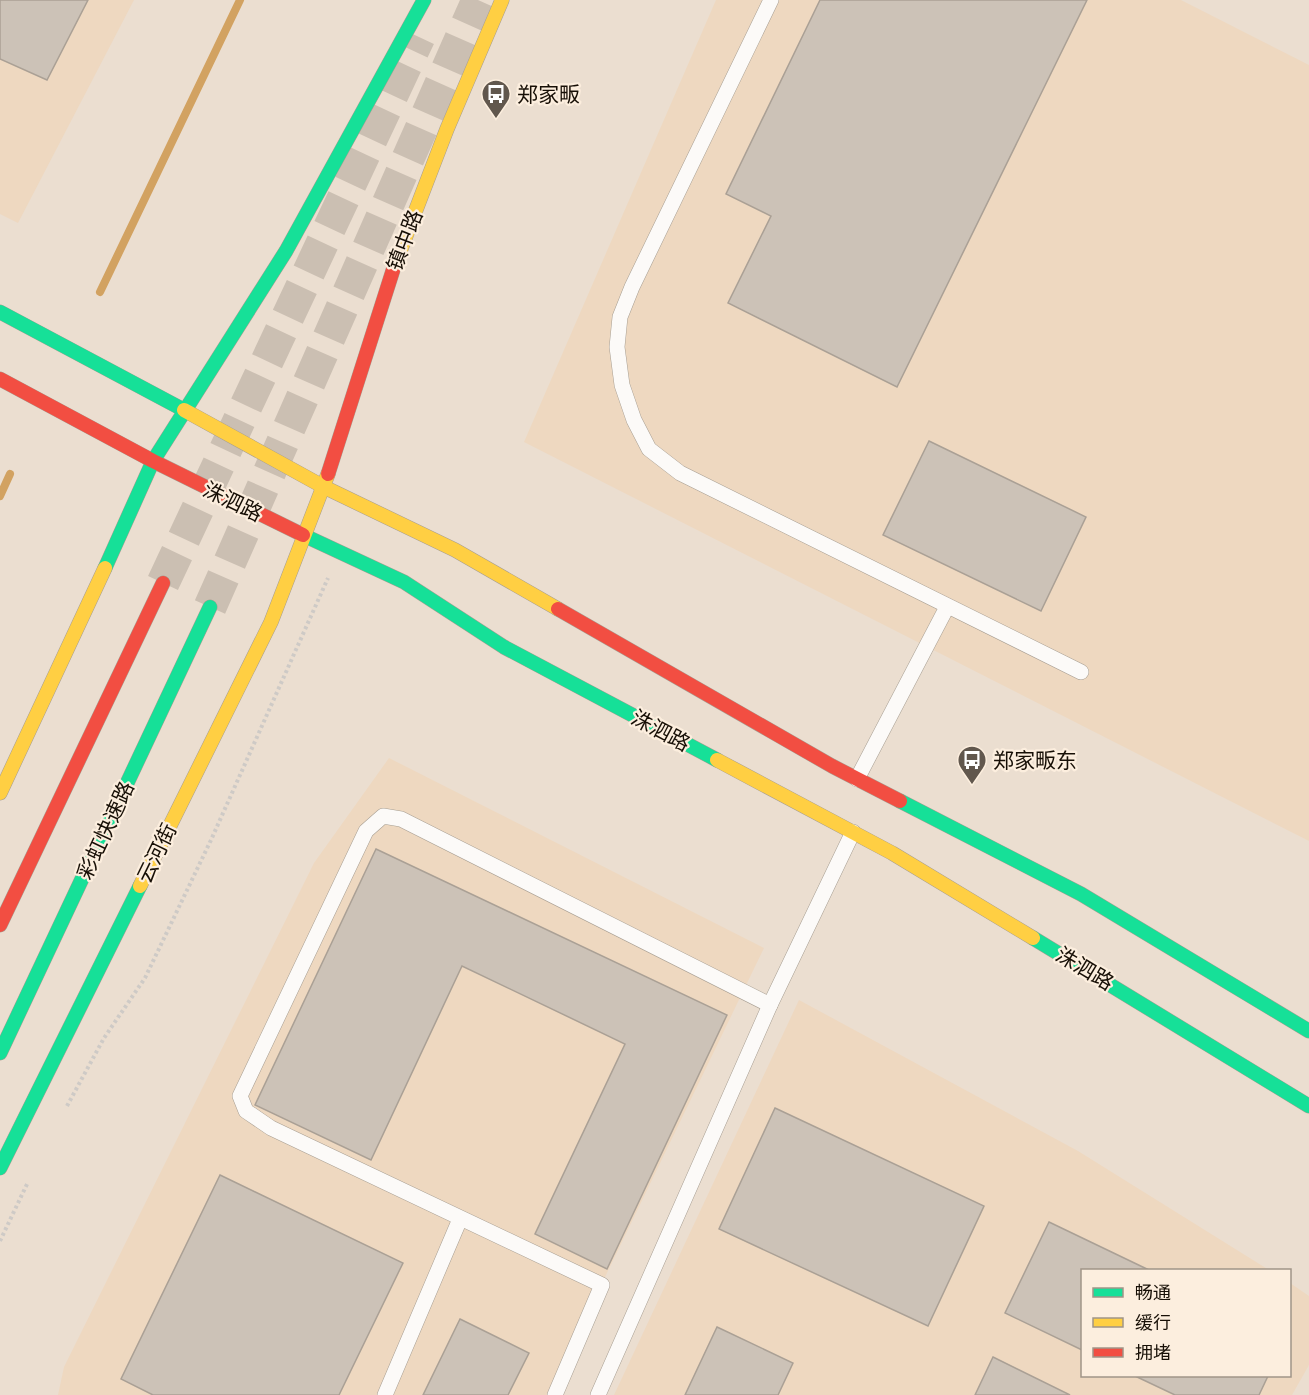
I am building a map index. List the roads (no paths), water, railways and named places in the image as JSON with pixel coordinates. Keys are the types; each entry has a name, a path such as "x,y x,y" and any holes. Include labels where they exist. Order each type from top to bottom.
{"main road":[{"path":"0,793 82,620 153,461 183,410 286,251 424,0"},
{"name":"镇中路","path":"303,535 324,487 390,277 447,129 502,0"},
{"path":"0,312 324,487 455,550 857,779 1081,894 1309,1031"},
{"name":"洙泗路","path":"0,379 153,461 404,582 504,647 892,853 1309,1106"},
{"name":"云河街","path":"0,1168 271,622 303,535"},
{"path":"0,925 164,583"},
{"name":"彩虹快速路","path":"0,1053 210,607"},
{"path":"25,707 82,620"}],"lane":[{"path":"771,0 632,287 620,317 617,347 622,385 634,420 649,449 680,473 1081,672"},
{"path":"857,779 947,607"},
{"path":"555,1395 602,1285 271,1128 246,1111 240,1096 366,831 383,816 401,819 770,1005"},
{"path":"598,1395 770,1005 853,832"},
{"path":"385,1395 460,1219"}],"waterway":[{"path":"100,292 240,0"},
{"path":"0,496 10,474"}],"tunnel":[{"path":"210,607 478,0"},
{"path":"163,583 419,37"}],"place":[{"name":"郑家畈","path":"496,120"},
{"name":"郑家畈东","path":"972,786"}]}
